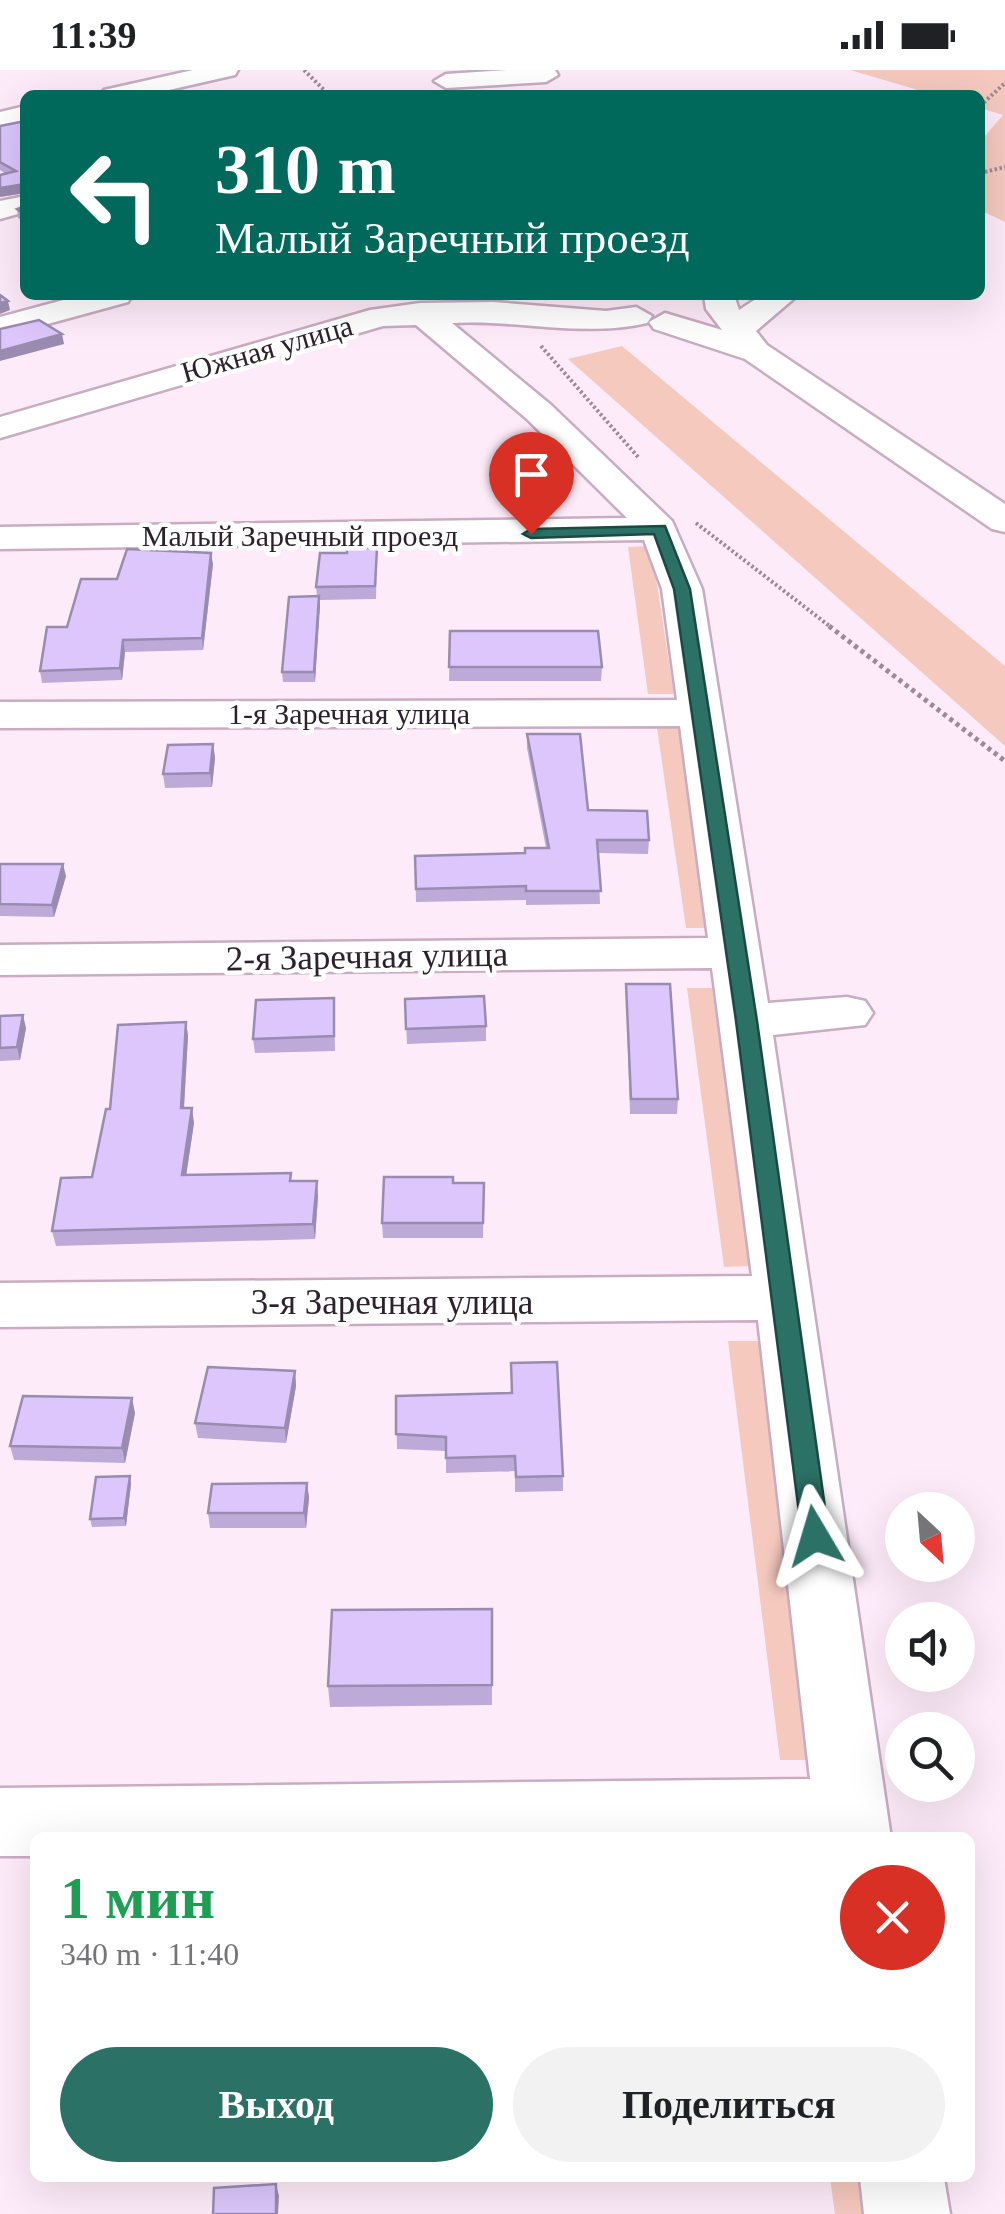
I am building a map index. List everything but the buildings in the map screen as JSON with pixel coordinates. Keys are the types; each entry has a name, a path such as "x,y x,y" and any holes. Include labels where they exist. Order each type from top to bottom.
{"street":[{"path":"136,90 226,70"},
{"path":"447,82 546,75"},
{"path":"0,327 99,300"},
{"path":"634,307 734,322 750,317 776,300"},
{"path":"634,307 734,322 1005,521"},
{"name":"Южная улица","path":"0,428 264,348 381,318 420,312 540,329 606,320 634,307"},
{"path":"0,1822 852,1825 747,1021 697,713 673,521 420,312"},
{"name":"Малый Заречный проезд","path":"0,538 673,521"},
{"name":"1-я Заречная улица","path":"0,715 697,713"},
{"name":"2-я Заречная улица","path":"0,960 734,953"},
{"path":"747,1021 847,1013"},
{"name":"3-я Заречная улица","path":"0,1305 785,1298"},
{"path":"903,2182 907,2214"}],"path":[{"path":"304,70 323,90"},
{"path":"985,101 1005,83"},
{"path":"540,329 650,470"},
{"path":"673,521 1005,761"}],"shaded area":[{"path":"850,70 1005,70 1005,222 985,212 985,136 1003,115 985,110 985,90 918,90"},
{"path":"622,346 1005,666 1005,746 568,359"},
{"path":"651,546 674,694 648,694 628,547"},
{"path":"657,728 681,728 713,928 686,928"},
{"path":"687,988 712,988 752,1266 724,1267"},
{"path":"728,1341 760,1341 819,1760 780,1760"},
{"path":"831,2182 873,2182 878,2214 835,2214"}],"route":[{"path":"531,534 660,529 682,589 697,713 747,1021 815,1536"}]}
